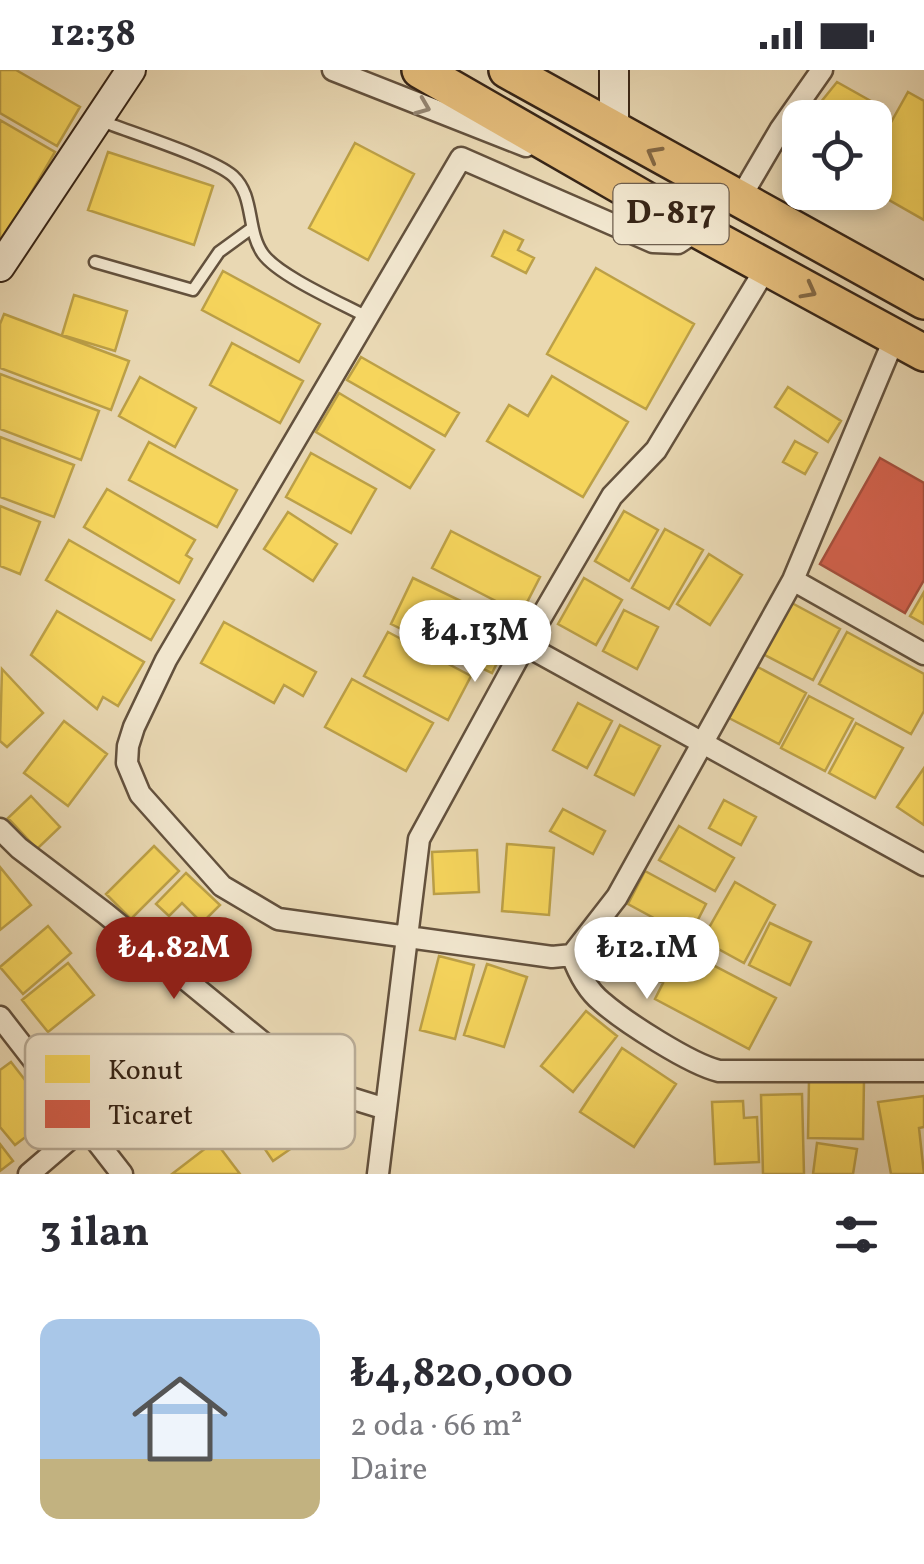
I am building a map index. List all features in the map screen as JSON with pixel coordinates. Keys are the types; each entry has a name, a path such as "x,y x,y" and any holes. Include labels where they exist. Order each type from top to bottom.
{"highway":[{"name":"D-817","path":"420,70 698,230 909,345"},
{"name":"D-817","path":"507,70 924,301"}],"street":[{"path":"0,268 131,70"},
{"path":"332,70 595,171"},
{"path":"614,70 614,132"},
{"path":"739,200 780,130 822,70"},
{"path":"698,230 678,243 654,242 461,158 166,660 128,746 127,764 140,794 222,886 278,919 552,957 572,954 618,897 793,580 909,345"},
{"path":"378,1174 419,839 612,496 656,450 766,268"},
{"path":"793,580 924,654"},
{"path":"525,645 924,865"},
{"path":"0,829 252,1034"},
{"path":"572,954 578,972 600,1001 699,1066 719,1071 924,1071"},
{"path":"0,1016 25,1048"},
{"path":"355,1099 386,1109"},
{"path":"29,1174 58,1149"},
{"path":"103,1149 122,1174"}],"lane":[{"path":"98,120 224,169 243,189 263,254 273,264 367,317"},
{"path":"95,262 193,290 219,252 252,228"}],"building: Konut":[{"path":"0,70 16,70 80,107 57,146 0,113"},
{"path":"837,82 869,100 822,100"},
{"path":"908,92 924,101 924,220 892,202 892,121"},
{"path":"0,120 55,152 0,246"},
{"path":"355,143 414,174 368,260 309,228"},
{"path":"108,152 213,186 194,245 88,210"},
{"path":"504,231 523,240 518,250 534,258 526,273 492,256"},
{"path":"596,268 694,324 646,409 547,354"},
{"path":"223,271 320,324 299,362 202,310"},
{"path":"74,295 127,311 115,351 62,335"},
{"path":"4,314 129,361 111,410 0,368 0,324"},
{"path":"232,343 303,381 280,423 210,385"},
{"path":"361,357 459,413 445,436 347,380"},
{"path":"0,374 99,411 81,460 0,429"},
{"path":"552,376 628,422 583,497 487,441 509,405 528,416"},
{"path":"140,377 196,408 175,447 119,416"},
{"path":"788,387 841,421 828,442 775,407"},
{"path":"339,393 434,450 410,488 316,432"},
{"path":"0,437 74,465 54,517 0,497"},
{"path":"795,441 817,453 805,474 783,462"},
{"path":"149,442 237,490 217,527 129,480"},
{"path":"311,453 376,489 351,533 286,497"},
{"path":"107,489 195,540 186,555 192,559 179,583 84,527"},
{"path":"0,506 40,522 20,574 0,566"},
{"path":"624,511 658,530 629,581 595,561"},
{"path":"288,512 337,544 313,581 264,549"},
{"path":"665,529 703,550 669,609 632,588"},
{"path":"451,531 540,577 521,614 432,568"},
{"path":"69,540 174,600 151,640 46,580"},
{"path":"709,554 742,575 710,625 677,604"},
{"path":"413,578 515,627 492,673 391,624"},
{"path":"584,578 622,600 596,645 558,624"},
{"path":"924,592 924,624 910,616"},
{"path":"790,602 840,629 813,680 763,654"},
{"path":"624,610 658,627 637,669 603,651"},
{"path":"57,611 144,662 118,706 103,697 97,709 31,655"},
{"path":"224,622 316,672 303,696 284,685 274,703 201,663"},
{"path":"388,632 471,676 448,720 364,676"},
{"path":"847,632 924,674 924,711 911,734 819,684"},
{"path":"756,666 806,693 779,744 729,718"},
{"path":"2,669 43,713 7,747 0,741"},
{"path":"352,679 433,723 406,771 325,727"},
{"path":"809,696 853,719 825,771 781,748"},
{"path":"578,703 612,721 587,768 553,750"},
{"path":"64,721 107,754 68,806 24,773"},
{"path":"856,723 903,748 875,798 829,773"},
{"path":"620,725 660,746 634,795 595,775"},
{"path":"924,768 924,825 897,807"},
{"path":"31,796 60,827 37,849 8,818"},
{"path":"724,800 756,817 741,845 709,828"},
{"path":"563,809 605,831 593,854 550,831"},
{"path":"679,826 734,858 715,891 659,860"},
{"path":"507,844 554,848 549,915 502,911"},
{"path":"154,846 179,871 131,919 106,894"},
{"path":"477,850 479,892 434,894 432,852"},
{"path":"0,867 31,905 0,930"},
{"path":"645,871 706,904 689,937 628,904"},
{"path":"186,873 220,905 202,923 182,903 169,916 156,904"},
{"path":"735,882 775,905 744,963 702,940"},
{"path":"770,923 811,942 790,985 749,965"},
{"path":"48,926 71,953 23,994 0,967"},
{"path":"667,941 776,998 749,1049 655,999 663,983 649,976"},
{"path":"439,956 474,965 455,1039 420,1030"},
{"path":"68,963 94,995 48,1032 22,1000"},
{"path":"487,964 527,977 504,1047 464,1035"},
{"path":"586,1011 617,1036 573,1092 541,1066"},
{"path":"622,1048 676,1084 634,1147 580,1112"},
{"path":"11,1062 25,1080 25,1137 15,1145 0,1127 0,1070"},
{"path":"809,1080 864,1080 863,1139 808,1138"},
{"path":"802,1094 804,1174 763,1174 761,1095"},
{"path":"924,1096 924,1127 919,1128 924,1174 891,1174 878,1102"},
{"path":"743,1101 744,1118 757,1117 759,1162 715,1164 712,1102"},
{"path":"817,1143 857,1149 853,1174 813,1174"},
{"path":"0,1144 13,1161 0,1171"},
{"path":"205,1149 221,1149 240,1174 172,1174"},
{"path":"265,1149 290,1149 273,1161"}],"building: Ticaret":[{"path":"880,458 924,483 924,580 905,613 820,564"}]}
